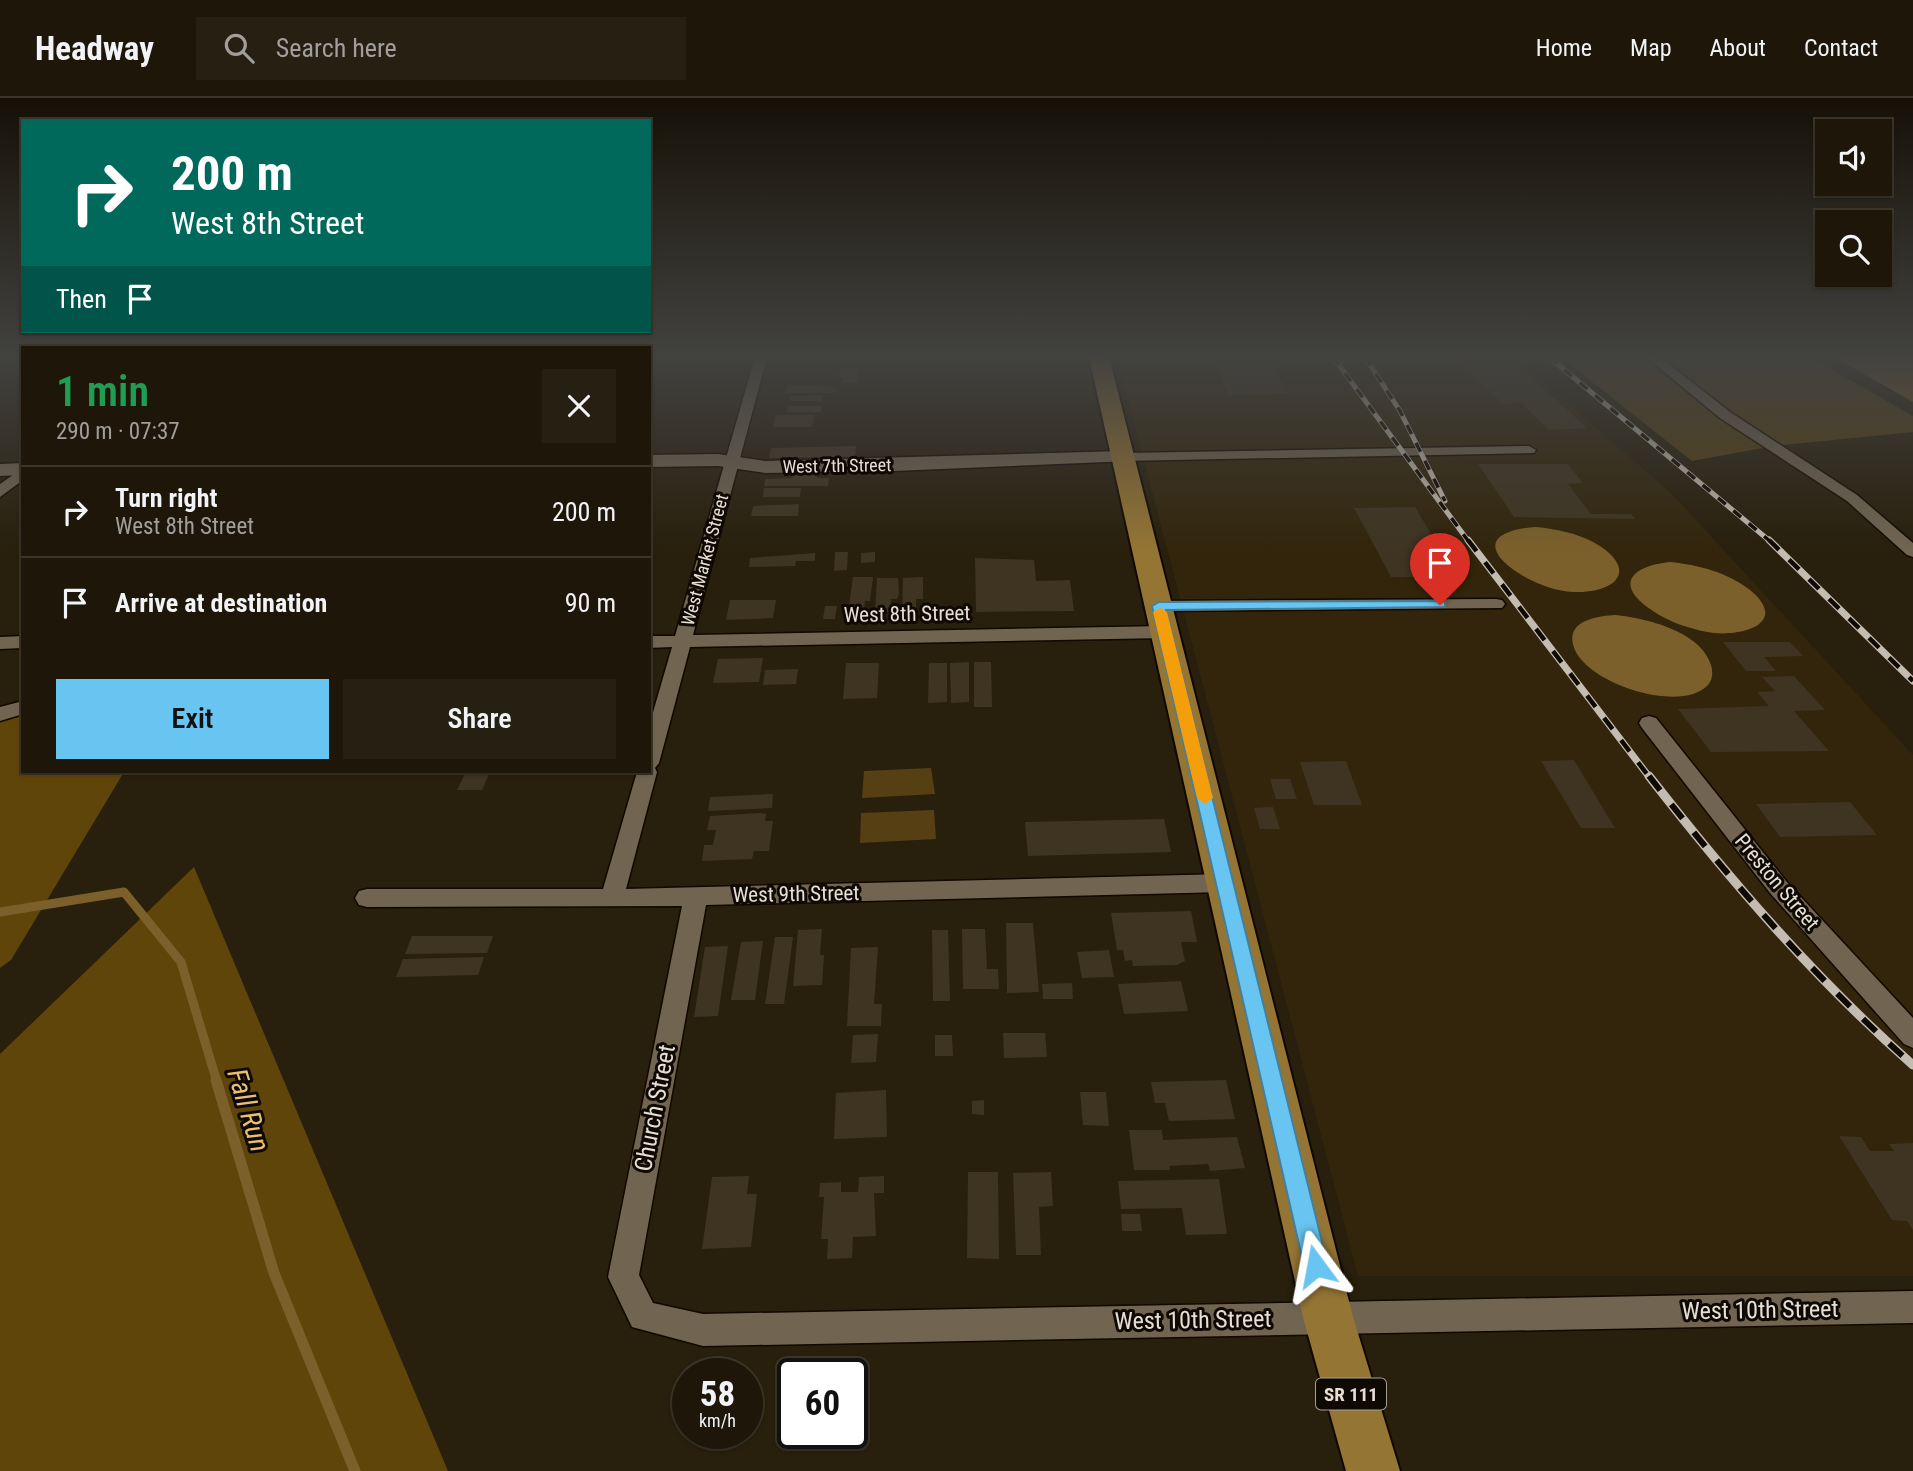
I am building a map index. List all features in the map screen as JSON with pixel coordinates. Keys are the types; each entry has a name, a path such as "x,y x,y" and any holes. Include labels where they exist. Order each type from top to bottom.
{"main road":[{"name":"SR 111","path":"1115,421 1328,1317 1373,1471"}],"street":[{"name":"West Market Street","path":"651,756 744,421"},
{"path":"1734,421 1852,498 1913,552"},
{"name":"West 7th Street","path":"651,461 718,460 765,467 1529,450"},
{"path":"0,470 21,471"},
{"path":"0,492 21,473"},
{"name":"West 8th Street","path":"651,642 1496,604"},
{"path":"0,643 21,642"},
{"path":"0,714 21,708"},
{"name":"Preston Street","path":"1649,723 1778,887 1913,1036"},
{"path":"612,898 647,773"},
{"name":"West 9th Street","path":"368,898 612,898 1225,883"},
{"name":"Church Street","path":"643,1316 624,1277 636,1199 696,896"},
{"name":"West 10th Street","path":"643,1316 703,1330 1913,1307"}],"shaded area":[{"path":"1134,421 1588,421 1672,494 1913,755 1913,1276 1358,1276"},
{"path":"1642,421 1913,421 1913,432 1773,446 1692,461"},
{"path":"1536,527 1566,532 1593,542 1616,561 1618,578 1602,589 1573,592 1535,582 1517,572 1496,550 1497,540 1510,532"},
{"path":"1670,562 1712,570 1732,578 1750,590 1761,602 1765,612 1763,620 1745,631 1719,633 1686,626 1659,615 1633,593 1632,578 1645,568"},
{"path":"1615,615 1656,623 1696,643 1711,665 1712,675 1708,685 1694,693 1676,697 1655,695 1612,682 1594,671 1580,658 1572,636 1575,629 1586,621"},
{"path":"21,708 21,773 123,773 11,960 0,968 0,710"},
{"path":"931,768 935,794 862,798 864,771"},
{"path":"934,810 936,839 860,843 861,813"},
{"path":"194,867 448,1471 0,1471 0,1054"}],"building":[{"path":"774,421 813,421 812,427 773,427"},
{"path":"1540,421 1579,421 1587,428 1549,430"},
{"path":"856,446 855,457 769,458 771,448"},
{"path":"1478,464 1568,464 1583,483 1568,484 1591,514 1631,514 1635,519 1514,517"},
{"path":"793,475 829,478 828,486 764,486 765,479 792,478"},
{"path":"764,488 801,488 800,497 763,497"},
{"path":"799,504 798,516 751,516 753,506"},
{"path":"1415,507 1457,577 1391,577 1354,508"},
{"path":"835,552 848,552 847,570 834,571"},
{"path":"875,552 875,562 861,563 861,553"},
{"path":"815,553 815,561 796,561 795,566 749,567 750,558"},
{"path":"975,558 1034,560 1036,581 1070,580 1074,611 976,612"},
{"path":"853,577 873,577 870,601 865,601 864,612 848,612"},
{"path":"923,577 923,599 916,599 916,612 902,612 903,578"},
{"path":"877,578 898,578 899,594 897,599 891,599 890,612 875,612"},
{"path":"730,600 776,600 773,618 726,620"},
{"path":"825,606 837,606 835,619 823,619"},
{"path":"1723,642 1790,642 1803,656 1764,657 1776,671 1746,671"},
{"path":"763,658 759,682 713,683 718,659"},
{"path":"969,662 969,702 951,703 950,663"},
{"path":"974,662 991,662 992,707 974,707"},
{"path":"846,663 879,663 877,698 843,699"},
{"path":"929,663 947,663 947,702 928,703"},
{"path":"798,669 796,684 763,685 765,670"},
{"path":"1794,676 1825,710 1794,711 1829,751 1711,752 1678,709 1769,706 1757,692 1775,691 1762,677"},
{"path":"1574,760 1615,828 1581,828 1541,761"},
{"path":"1346,761 1362,805 1314,805 1300,762"},
{"path":"466,773 490,773 482,790 457,790"},
{"path":"1270,779 1290,779 1297,799 1276,799"},
{"path":"773,794 772,808 708,811 710,797"},
{"path":"1850,802 1877,835 1780,837 1756,804"},
{"path":"1273,807 1280,829 1260,829 1254,808"},
{"path":"766,814 765,821 773,821 769,851 754,851 752,859 702,861 704,845 713,845 716,830 707,830 710,816"},
{"path":"1164,819 1171,852 1028,856 1025,822"},
{"path":"1191,911 1197,942 1181,942 1185,961 1177,965 1133,966 1132,960 1125,961 1123,950 1117,950 1111,913"},
{"path":"1006,923 1033,923 1039,992 1007,993"},
{"path":"822,929 822,985 793,986 798,930"},
{"path":"962,929 985,929 987,969 998,969 999,989 963,989"},
{"path":"932,930 948,930 950,1001 933,1001"},
{"path":"412,936 493,936 487,953 405,954"},
{"path":"775,937 793,937 784,1004 765,1004"},
{"path":"763,941 755,1000 731,1000 741,942"},
{"path":"728,946 718,1016 694,1017 705,947"},
{"path":"878,947 874,1004 882,1004 881,1026 847,1026 851,948"},
{"path":"1109,950 1114,977 1082,978 1077,952"},
{"path":"484,957 478,975 396,977 403,959"},
{"path":"1181,981 1188,1011 1124,1014 1118,984"},
{"path":"1072,983 1073,999 1043,999 1042,984"},
{"path":"1003,1033 1045,1033 1047,1057 1004,1058"},
{"path":"878,1034 876,1062 851,1063 853,1035"},
{"path":"935,1035 952,1035 953,1056 935,1056"},
{"path":"1226,1080 1235,1119 1169,1121 1165,1103 1155,1103 1151,1082"},
{"path":"886,1090 887,1137 834,1139 836,1093"},
{"path":"1080,1092 1106,1092 1109,1126 1083,1125"},
{"path":"984,1100 984,1115 972,1114 972,1101"},
{"path":"1129,1130 1162,1130 1163,1140 1237,1137 1245,1168 1210,1171 1208,1164 1169,1166 1170,1170 1134,1170"},
{"path":"1839,1136 1861,1137 1870,1151 1894,1151 1889,1144 1913,1143 1913,1230 1907,1221 1892,1220"},
{"path":"968,1172 998,1172 999,1259 967,1258"},
{"path":"1051,1172 1053,1206 1039,1207 1041,1255 1016,1255 1013,1173"},
{"path":"749,1176 747,1194 757,1194 751,1247 702,1249 712,1177"},
{"path":"884,1176 884,1193 874,1193 876,1236 853,1237 852,1258 827,1259 828,1239 821,1239 824,1197 819,1197 820,1183 841,1182 841,1192 858,1192 859,1177"},
{"path":"1219,1179 1227,1234 1186,1235 1182,1208 1121,1209 1118,1181"},
{"path":"1121,1214 1140,1214 1142,1231 1122,1231"}],"waterway":[{"name":"Fall Run","path":"0,912 124,892 181,962 217,1082"},
{"name":"Fall Run","path":"216,1080 274,1273 355,1471"}],"railway":[{"path":"1380,421 1469,542"},
{"path":"1405,421 1445,501"},
{"path":"1626,421 1771,542"},
{"path":"1468,540 1650,778"},
{"path":"1769,540 1913,681"},
{"path":"1649,776 1710,853 1774,927 1841,998 1913,1065"}],"slow traffic":[{"path":"1160,612 1205,798"}],"route":[{"path":"1316,1266 1159,606 1440,605"}]}
